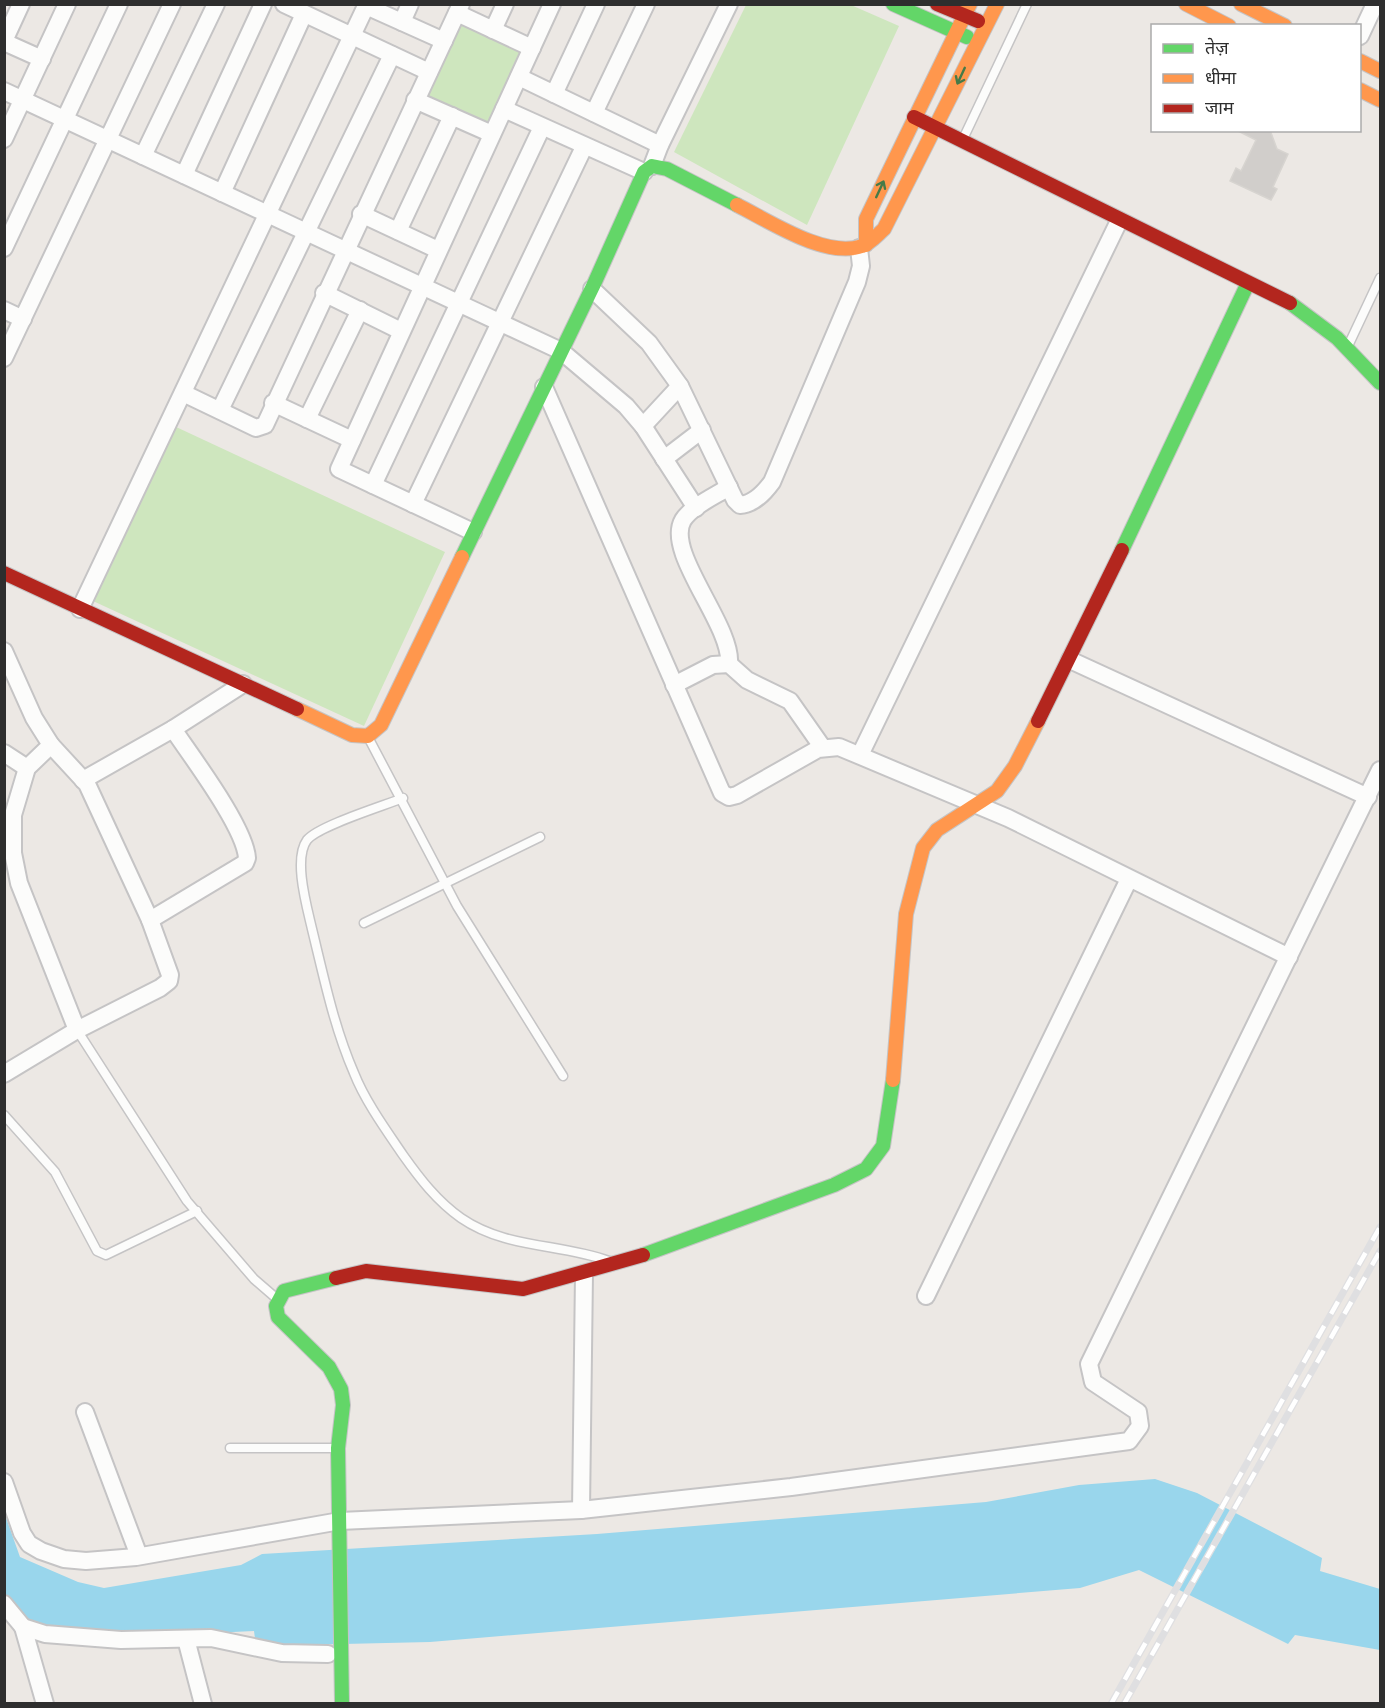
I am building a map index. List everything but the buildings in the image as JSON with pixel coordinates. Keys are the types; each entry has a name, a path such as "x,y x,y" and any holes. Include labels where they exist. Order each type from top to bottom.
{"street":[{"path":"21,4 4,41 42,59"},
{"path":"4,139 67,4"},
{"path":"4,248 119,4"},
{"path":"4,358 172,4"},
{"path":"143,156 216,4"},
{"path":"184,175 263,4"},
{"path":"284,4 429,72"},
{"path":"402,22 410,4"},
{"path":"493,30 505,4"},
{"path":"473,532 339,469 552,4"},
{"path":"554,94 597,4"},
{"path":"594,112 646,4"},
{"path":"4,573 352,735 368,736 381,725 729,4"},
{"path":"893,4 977,42"},
{"path":"504,109 584,147 648,169 667,169 808,241 825,245 862,246 884,229 997,4"},
{"path":"1186,4 1225,24"},
{"path":"1241,4 1281,24"},
{"path":"1361,32 1375,4"},
{"path":"80,609 367,5 444,41"},
{"path":"939,5 967,10 986,25"},
{"path":"183,393 261,428 459,9 493,30 532,48"},
{"path":"591,289 649,343 680,386 735,500 740,505 762,496 772,482 857,282 866,219 967,10"},
{"path":"222,193 304,14"},
{"path":"220,410 304,231 392,55"},
{"path":"1361,62 1380,71"},
{"path":"519,77 660,145"},
{"path":"4,91 561,351 626,406 643,426 696,508"},
{"path":"1361,91 1380,100"},
{"path":"415,100 492,134"},
{"path":"398,231 452,116"},
{"path":"914,117 1311,315 1348,347 1380,383"},
{"path":"373,485 542,127"},
{"path":"413,504 584,147"},
{"path":"361,214 438,250"},
{"path":"860,755 1119,221"},
{"path":"342,1704 335,1658 340,1524 338,1448 343,1405 341,1389 329,1367 278,1317 275,1309 277,1298 284,1291 366,1271 519,1290 618,1264 834,1185 866,1169 883,1146 897,1053 906,914 923,848 937,830 974,805 985,801 997,791 1015,766 1070,660 1248,283"},
{"path":"324,293 401,331"},
{"path":"4,310 22,319"},
{"path":"308,419 360,310"},
{"path":"643,426 680,386"},
{"path":"544,387 722,793 729,797 737,795 823,748 839,747 1008,818 1289,957"},
{"path":"273,403 352,440"},
{"path":"664,459 702,430"},
{"path":"729,488 684,518 681,525 685,556 727,646 729,664 747,680 790,701 823,748"},
{"path":"4,651 34,718 51,745 83,780 150,920 170,975 168,981 160,988 77,1030 4,1074"},
{"path":"1070,660 1368,797"},
{"path":"674,685 713,665 729,664"},
{"path":"83,780 173,729 243,684"},
{"path":"150,920 247,858 241,840 217,793 173,729"},
{"path":"51,745 27,768 13,815 13,853 19,883 77,1030"},
{"path":"4,753 27,768"},
{"path":"4,1482 22,1533 29,1544 64,1559 86,1561 138,1556 340,1524 581,1510 791,1487 1129,1441 1140,1426 1138,1412 1093,1382 1089,1364 1380,771"},
{"path":"926,1296 1129,879"},
{"path":"581,1510 584,1274"},
{"path":"85,1412 138,1556"},
{"path":"4,1604 23,1627 45,1704"},
{"path":"23,1627 45,1634 121,1640 228,1640 282,1653 335,1658"},
{"path":"186,1639 203,1704"}],"lane":[{"path":"961,142 1027,4"},
{"path":"932,21 939,5"},
{"path":"1348,347 1380,278"},
{"path":"1371,298 1380,303"},
{"path":"368,736 403,798 444,882 562,1076"},
{"path":"403,798 321,830 307,841 301,854 306,903 330,1002 355,1076 395,1143 423,1184 460,1218 491,1235 518,1243 599,1257 618,1264"},
{"path":"364,923 540,837"},
{"path":"77,1030 187,1200 254,1279 277,1298"},
{"path":"4,1115 55,1172 98,1251 106,1255 197,1211"},
{"path":"230,1448 338,1448"}],"green space":[{"path":"746,5 851,5 899,26 807,225 674,152"},
{"path":"459,17 524,48 486,128 421,97"},
{"path":"174,426 445,552 364,726 93,601"}],"water":[{"path":"1155,1479 1197,1493 1322,1558 1320,1571 1380,1589 1380,1650 1295,1635 1288,1644 1139,1570 1080,1588 430,1642 256,1646 254,1631 105,1638 41,1630 4,1604 4,1512 20,1557 78,1582 104,1588 241,1565 262,1554 597,1534 986,1502 1079,1485"}],"railway":[{"path":"1111,1704 1380,1227"},
{"path":"1124,1704 1380,1251"}],"traffic: fast":[{"path":"893,4 967,37"},
{"path":"462,557 594,284 644,172 652,166 667,169 737,205"},
{"path":"1122,550 1248,283"},
{"path":"1290,303 1337,338 1380,383"},
{"path":"643,1255 834,1185 866,1169 883,1146 893,1080"},
{"path":"336,1278 284,1291 276,1306 278,1317 329,1367 341,1389 343,1405 338,1448 342,1704"}],"traffic: slow":[{"path":"866,245 866,219 970,4"},
{"path":"737,205 815,243 848,249 871,241 884,229 997,4"},
{"path":"1186,4 1225,24"},
{"path":"1241,4 1281,24"},
{"path":"1361,62 1380,71"},
{"path":"1361,90 1380,100"},
{"path":"297,709 352,735 368,736 381,725 462,557"},
{"path":"893,1080 906,914 923,848 937,830 997,791 1015,766 1038,721"}],"traffic: jam":[{"path":"937,4 978,21"},
{"path":"914,117 1290,303"},
{"path":"1038,721 1122,550"},
{"path":"4,573 297,709"},
{"path":"336,1278 366,1271 523,1289 643,1255"}]}
